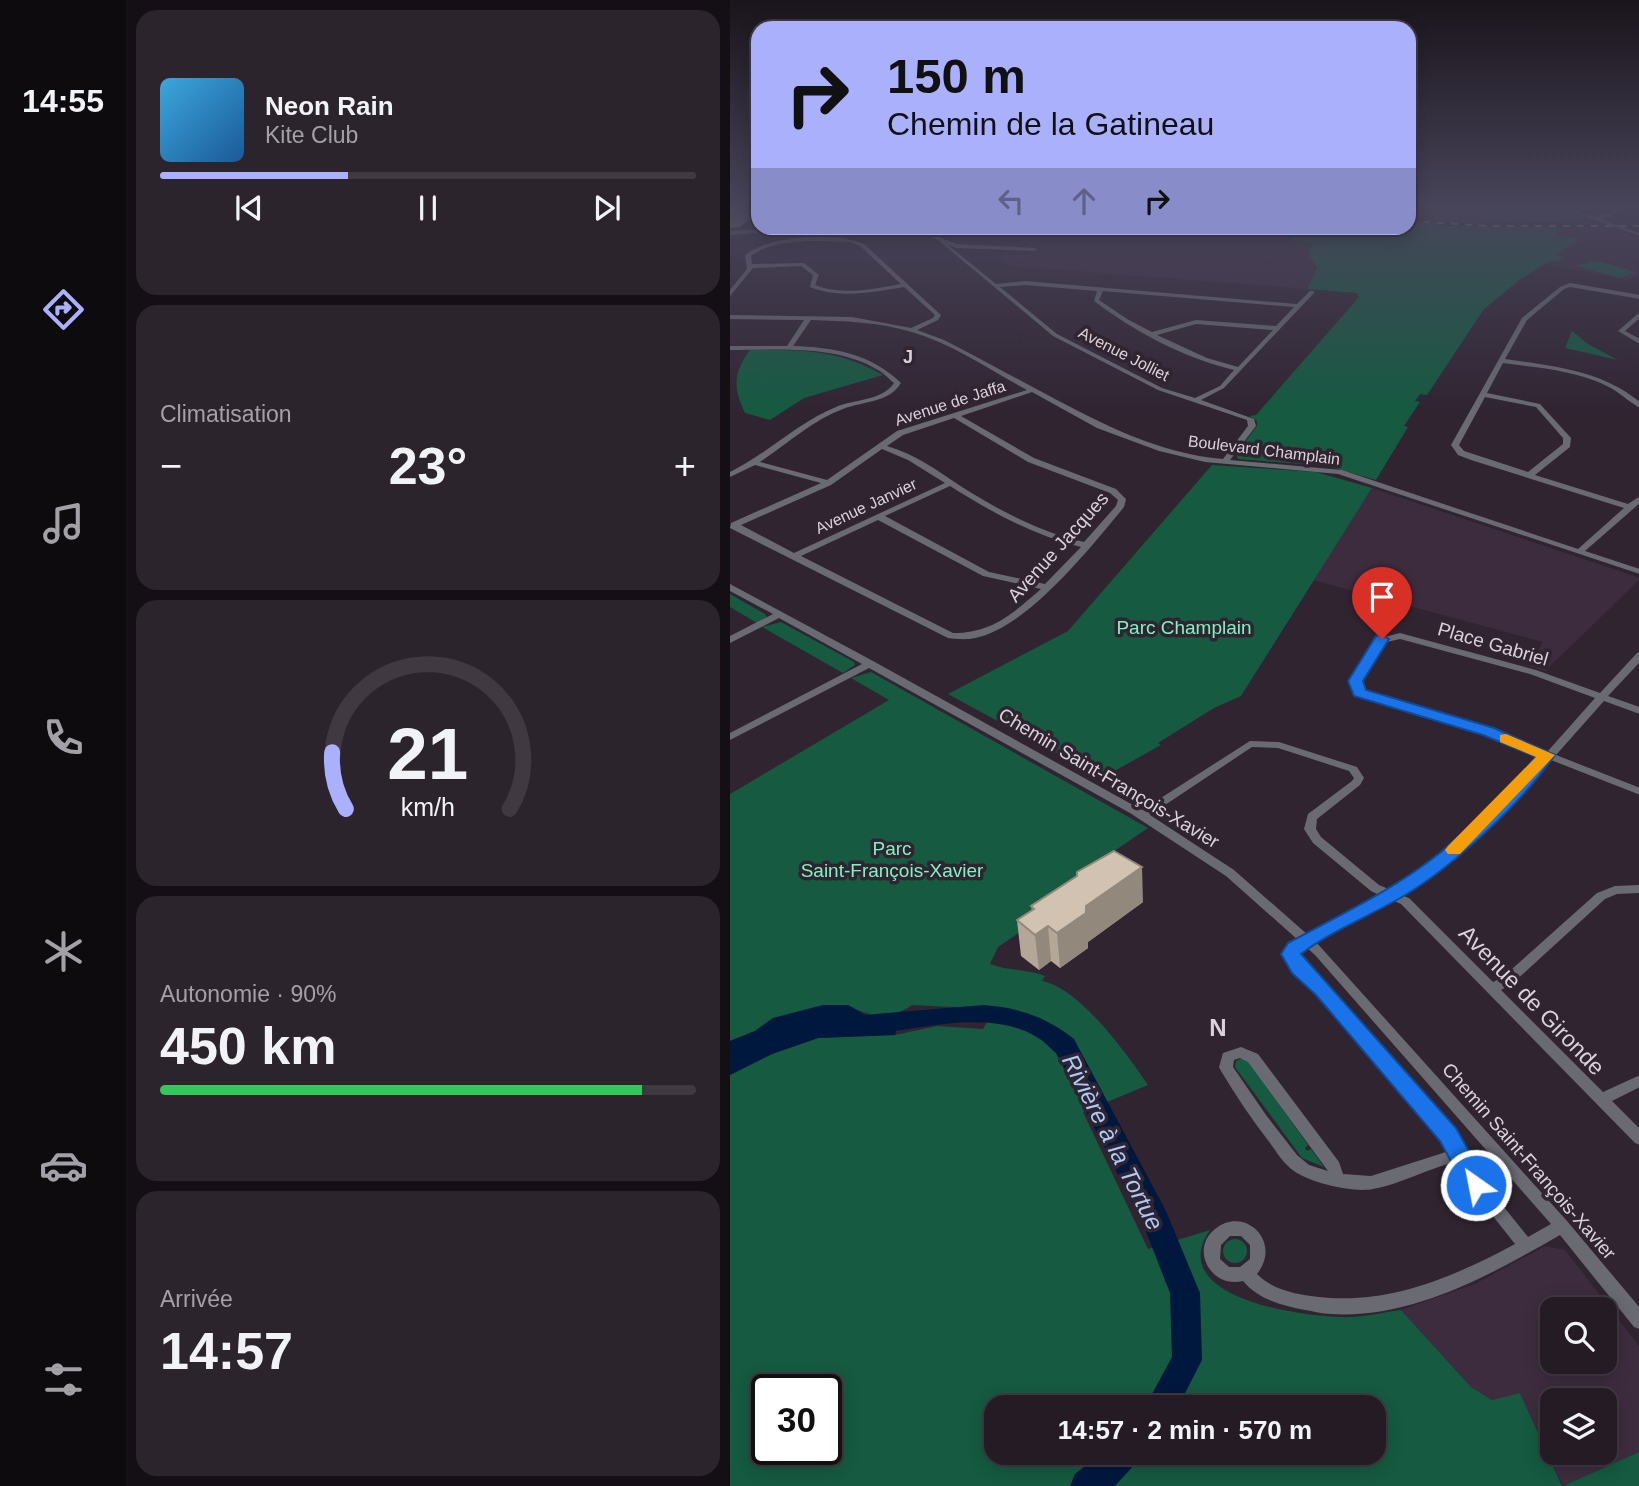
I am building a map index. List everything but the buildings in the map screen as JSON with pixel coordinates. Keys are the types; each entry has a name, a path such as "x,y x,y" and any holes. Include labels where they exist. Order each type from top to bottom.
{"street":[{"path":"730,294 748,273"},
{"path":"814,273 816,275 812,286 823,290 873,290 906,285"},
{"path":"893,273 938,315 933,321 912,330"},
{"name":"Avenue Jolliet","path":"979,273 1056,335 1160,389 1243,416 1253,423 1225,462"},
{"path":"995,286 1021,283 1298,306"},
{"path":"1630,507 1469,457 1456,448 1456,442 1527,316 1564,287 1578,285 1639,297"},
{"path":"1101,289 1096,296 1097,301 1117,316 1217,364 1239,369"},
{"path":"1196,401 1220,388 1312,292"},
{"path":"1639,314 1621,330 1639,342"},
{"name":"Boulevard Champlain","path":"730,317 859,320 912,330 942,341 1115,432 1187,456 1339,472 1639,572"},
{"path":"788,349 809,318"},
{"path":"1153,334 1196,321 1277,328"},
{"path":"730,348 816,349 852,356 895,379 899,385 889,393 833,411 757,463 730,474"},
{"path":"1502,361 1588,374 1627,394 1639,406"},
{"name":"Avenue de Jaffa","path":"732,526 829,483 900,433 1033,390"},
{"path":"1484,395 1541,407 1567,439 1567,445 1529,476"},
{"name":"Avenue Jacques","path":"732,526 955,637 980,635 1010,621 1121,505 1120,495 1031,460 955,415"},
{"path":"879,446 901,451 950,483 1058,539 1085,545"},
{"path":"757,463 829,483"},
{"name":"Avenue Janvier","path":"794,556 950,483"},
{"path":"1579,552 1639,498"},
{"path":"878,516 986,574 1044,587"},
{"name":"Chemin Saint-François-Xavier","path":"730,587 1142,815 1230,873 1308,941 1562,1226 1639,1321"},
{"path":"730,640 780,614"},
{"name":"Place Gabriel","path":"1547,755 1483,729 1364,695 1357,690 1355,681 1379,641 1396,636 1533,672 1601,697"},
{"path":"1527,1247 1476,1185 1443,1128 1323,989 1294,962 1291,954 1293,949 1391,895 1462,843 1639,655"},
{"path":"730,737 870,663"},
{"path":"1601,697 1639,711"},
{"name":"Avenue de Gironde","path":"1142,815 1250,744 1273,743 1346,766 1356,772 1358,780 1310,820 1310,829 1317,839 1375,888 1405,901 1639,1139"},
{"path":"1547,755 1639,792"},
{"path":"1492,989 1508,980 1602,896 1615,890 1639,889"},
{"path":"1337,1178 1334,1167 1253,1058 1241,1052 1228,1057 1227,1069 1294,1162 1307,1170 1337,1178 1371,1183 1457,1155"},
{"path":"1601,1100 1639,1080"},
{"path":"1246,1272 1264,1290 1300,1302 1333,1307 1372,1306 1401,1299 1470,1274 1527,1247 1562,1226"}],"shaded area":[{"path":"1105,273 1314,273 1307,289"},
{"path":"1593,273 1639,273 1627,280"},
{"path":"1372,488 1640,578 1545,671 1529,666 1543,642 1313,580"},
{"path":"1545,1246 1565,1250 1601,1297 1540,1297 1540,1374 1617,1374 1617,1317 1639,1346 1639,1452 1617,1462 1617,1388 1540,1388 1540,1436 1520,1393 1492,1400 1471,1387 1401,1310 1475,1284"},
{"path":"1553,1465 1610,1465 1563,1486"}],"green space":[{"path":"1314,273 1530,273 1484,309 1427,395 1420,394 1415,401 1420,402 1404,426 1408,427 1376,480 1327,466 1238,459 1236,454 1257,426 1257,421 1249,416 1256,415 1359,297 1357,293 1307,289"},
{"path":"1603,273 1632,273 1620,278"},
{"path":"1572,331 1588,344 1618,360 1565,348"},
{"path":"750,350 819,353 850,360 883,375 804,398 770,420 745,413 738,396 738,373"},
{"name":"Parc Champlain","path":"1212,465 1316,472 1372,488 1241,696 1214,708 1158,743 1161,745 1102,778 948,694 1068,631"},
{"path":"730,594 767,617 757,623 730,607"},
{"path":"781,622 855,665 843,673 762,627"},
{"name":"Parc Saint-François-Xavier","path":"871,672 1148,828 1098,862 1110,871 998,947 990,964 1045,976 1042,981 1057,986 1072,996 1101,1024 1148,1085 1083,1112 1148,1249 1210,1230 1201,1254 1206,1273 1223,1289 1248,1300 1277,1309 1333,1317 1401,1310 1471,1387 1492,1400 1520,1393 1540,1437 1540,1465 1553,1465 1562,1486 730,1486 730,1075 772,1054 818,1038 895,1035 937,1026 983,1029 994,1009 912,1005 896,1013 880,1015 848,1005 773,1018 755,1031 730,1041 730,794 889,700 851,678"},
{"path":"1242,1058 1248,1061 1308,1145 1305,1148 1307,1151 1311,1149 1324,1167 1302,1158 1235,1067 1236,1061"},
{"path":"1235,1239 1246,1246 1247,1251 1240,1262 1235,1263 1224,1256 1223,1251 1230,1240"},
{"path":"1639,1452 1639,1486 1563,1486 1610,1465 1617,1465 1617,1462"}],"water":[{"path":"823,1005 848,1005 865,1015 901,1014 895,1035 818,1038 772,1054 730,1075 730,1041 755,1031 773,1018"}],"waterway":[{"name":"Rivière à la Tortue","path":"875,1024 961,1015 1006,1017 1026,1021 1044,1029 1065,1046 1156,1220 1185,1293 1187,1360 1168,1395"},
{"name":"Rivière à la Tortue","path":"1087,1486 1113,1465"}],"slow traffic":[{"path":"1454,850 1493,814 1547,755 1506,739"}],"district":[{"name":"J","path":"908,357"},
{"name":"N","path":"1218,1027"}],"route":[{"path":"1382,639 1355,681 1355,687 1360,692 1488,731 1547,755 1493,814 1422,875 1340,925 1293,949 1291,954 1299,968 1323,989 1448,1135 1462,1165 1476,1185"}]}
